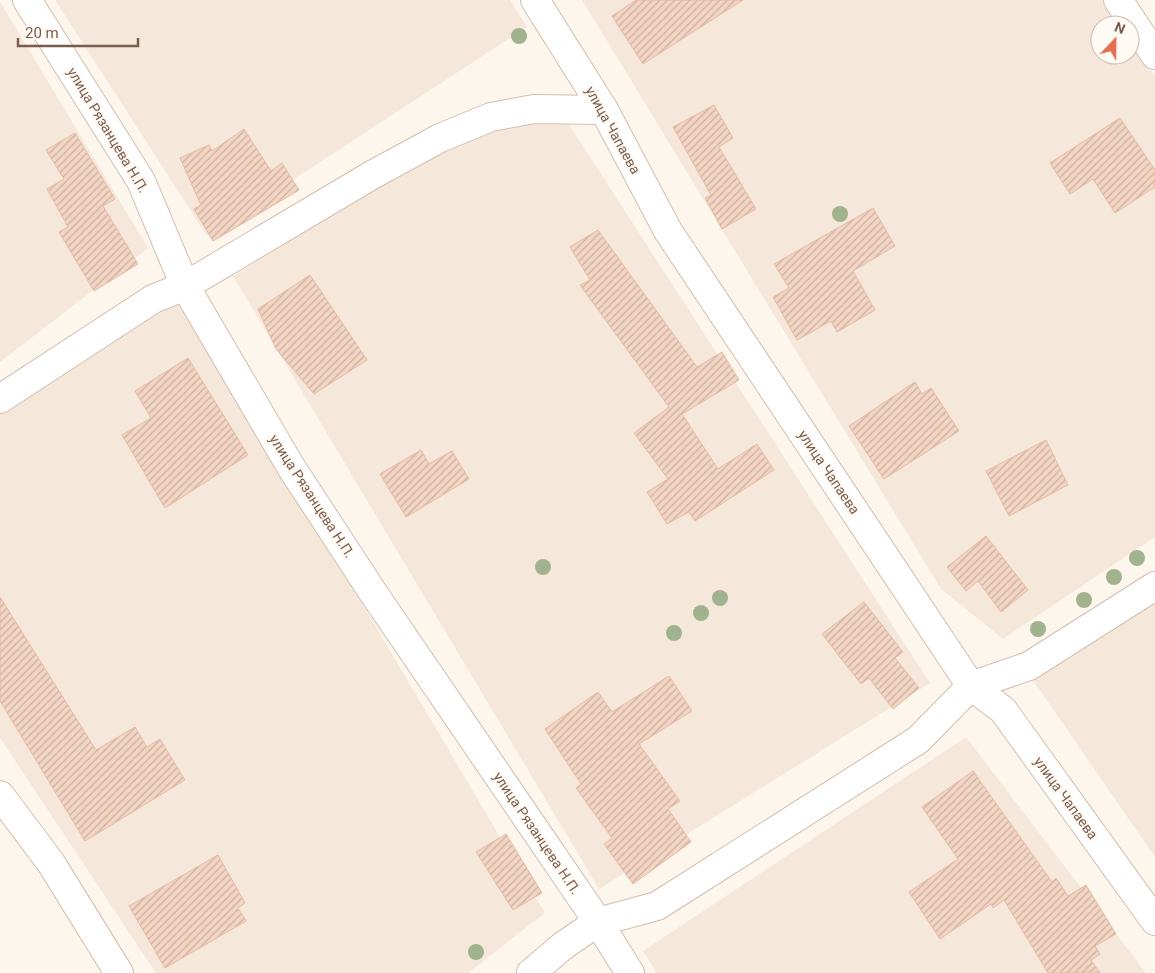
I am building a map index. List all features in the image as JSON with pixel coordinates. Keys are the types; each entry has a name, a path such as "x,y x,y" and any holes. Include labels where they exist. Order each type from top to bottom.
{"street":[{"name":"улица Рязанцева Н.П.","path":"28,0 141,180 185,286 291,467 374,594 598,922 630,973"},
{"name":"улица Чапаева","path":"535,0 604,110 668,231 971,686 1004,710 1155,921"},
{"path":"1118,0 1155,56"},
{"path":"0,399 153,299 185,286 372,175 440,138 491,117 525,111 604,110"},
{"path":"531,973 564,945 598,922 657,906 918,740 971,686 1029,666 1155,586"},
{"path":"0,795 51,863 119,973"}],"shaded area":[{"path":"55,0 510,0 527,27 207,236"},
{"path":"582,0 1102,0 1113,15 1090,15 1090,65 1140,65 1140,54 1155,76 1155,537 1003,639 941,589"},
{"path":"0,2 148,248 0,362"},
{"path":"507,122 568,123 930,683 599,889 233,276 402,170"},
{"path":"178,292 545,913 468,973 156,973 0,738 0,410"},
{"path":"1155,594 1155,857 1024,667"},
{"path":"966,737 1146,973 657,973 643,951"}],"building":[{"path":"636,0 743,0 643,64 612,16"},
{"path":"714,105 733,138 719,147 756,209 722,229 705,198 711,195 673,127"},
{"path":"1120,118 1155,170 1155,187 1115,213 1093,179 1070,194 1050,163"},
{"path":"244,129 271,171 282,163 299,190 213,241 194,209 201,205 180,158 209,145 212,151"},
{"path":"75,133 115,199 103,206 138,264 94,291 59,232 68,227 47,189 64,179 46,150"},
{"path":"873,208 895,246 853,271 875,310 837,332 831,321 797,340 773,297 789,288 774,264"},
{"path":"598,230 697,367 722,352 739,380 682,414 718,469 757,444 774,470 695,521 689,512 667,524 647,492 668,479 634,433 669,407 580,285 590,280 570,247"},
{"path":"310,275 367,360 314,394 276,349 258,309"},
{"path":"188,358 248,455 165,508 122,435 151,418 135,391"},
{"path":"915,382 922,394 931,388 959,431 884,479 849,426"},
{"path":"1046,440 1068,485 1009,516 986,471"},
{"path":"421,450 429,464 452,451 469,479 406,517 380,474"},
{"path":"986,536 1028,590 1001,612 978,581 966,591 947,567"},
{"path":"0,597 96,750 135,727 147,747 160,739 185,780 85,841 0,701"},
{"path":"864,602 903,652 895,658 919,688 893,709 869,678 861,684 822,634"},
{"path":"669,676 692,711 639,744 680,801 668,809 691,842 633,884 604,844 612,838 576,788 581,784 545,729 598,692 612,712"},
{"path":"973,771 1052,882 1056,878 1068,896 1086,885 1116,934 1095,946 1100,954 1091,960 1100,973 1048,973 1004,900 993,908 991,904 940,939 909,892 958,859 922,807"},
{"path":"506,834 542,893 513,910 476,852"},
{"path":"218,855 245,903 238,908 246,921 165,968 129,906"}]}
